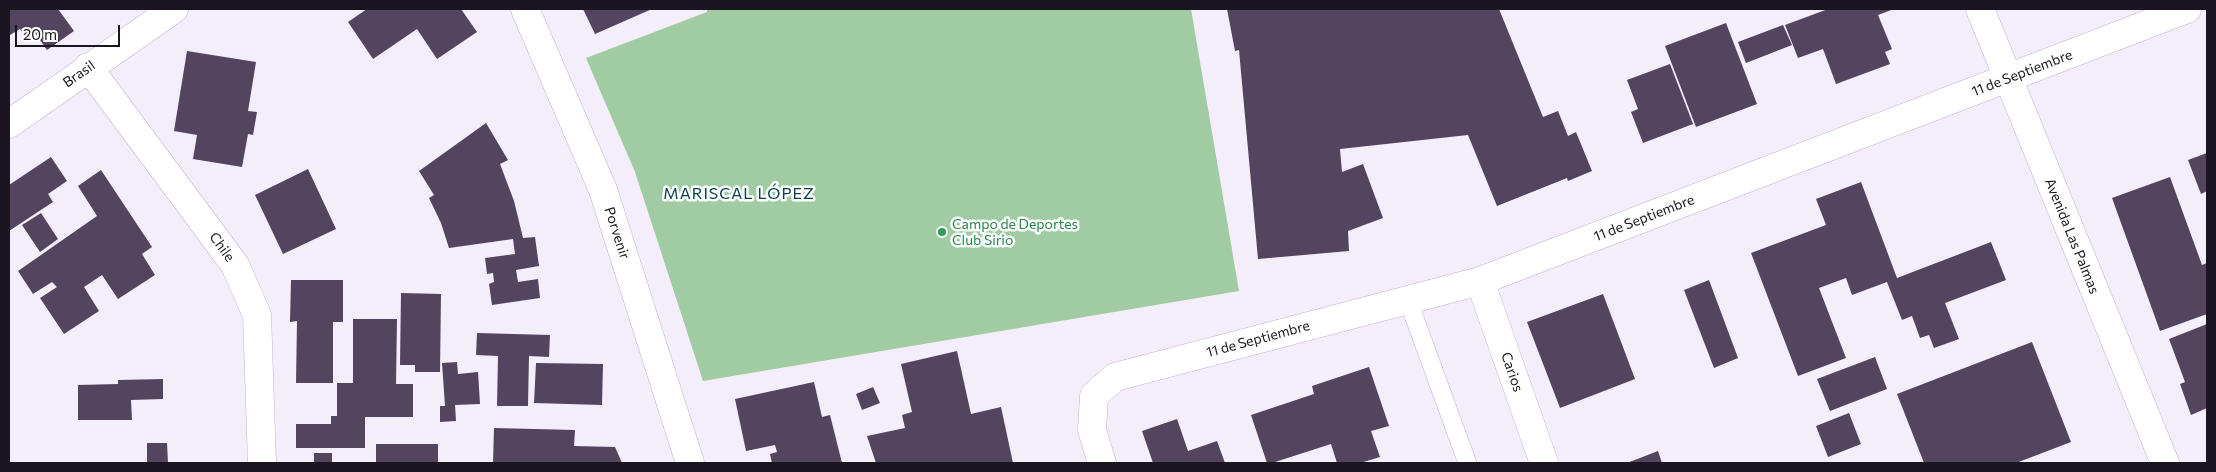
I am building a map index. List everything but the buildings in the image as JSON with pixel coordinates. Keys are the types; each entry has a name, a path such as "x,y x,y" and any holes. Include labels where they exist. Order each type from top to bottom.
{"street":[{"name":"Brasil","path":"9,124 88,67 174,9"},
{"name":"Porvenir","path":"525,9 603,190 690,463"},
{"name":"Avenida Las Palmas","path":"1980,9 2165,463"},
{"name":"11 de Septiembre","path":"1102,463 1092,430 1094,396 1114,377 1480,281 2187,9"},
{"name":"Chile","path":"88,67 235,265 257,315 262,463"},
{"name":"Carios","path":"1480,281 1544,463"}],"lane":[{"path":"1408,300 1467,462"}],"green space":[{"name":"Campo de Deportes Club Sirio","path":"707,9 1191,9 1239,291 703,381 635,172 586,58 707,12"}],"place":[{"name":"Campo de Deportes Club Sirio","path":"942,232"}],"district":[{"name":"MARISCAL LÓPEZ","path":"739,194"}]}
